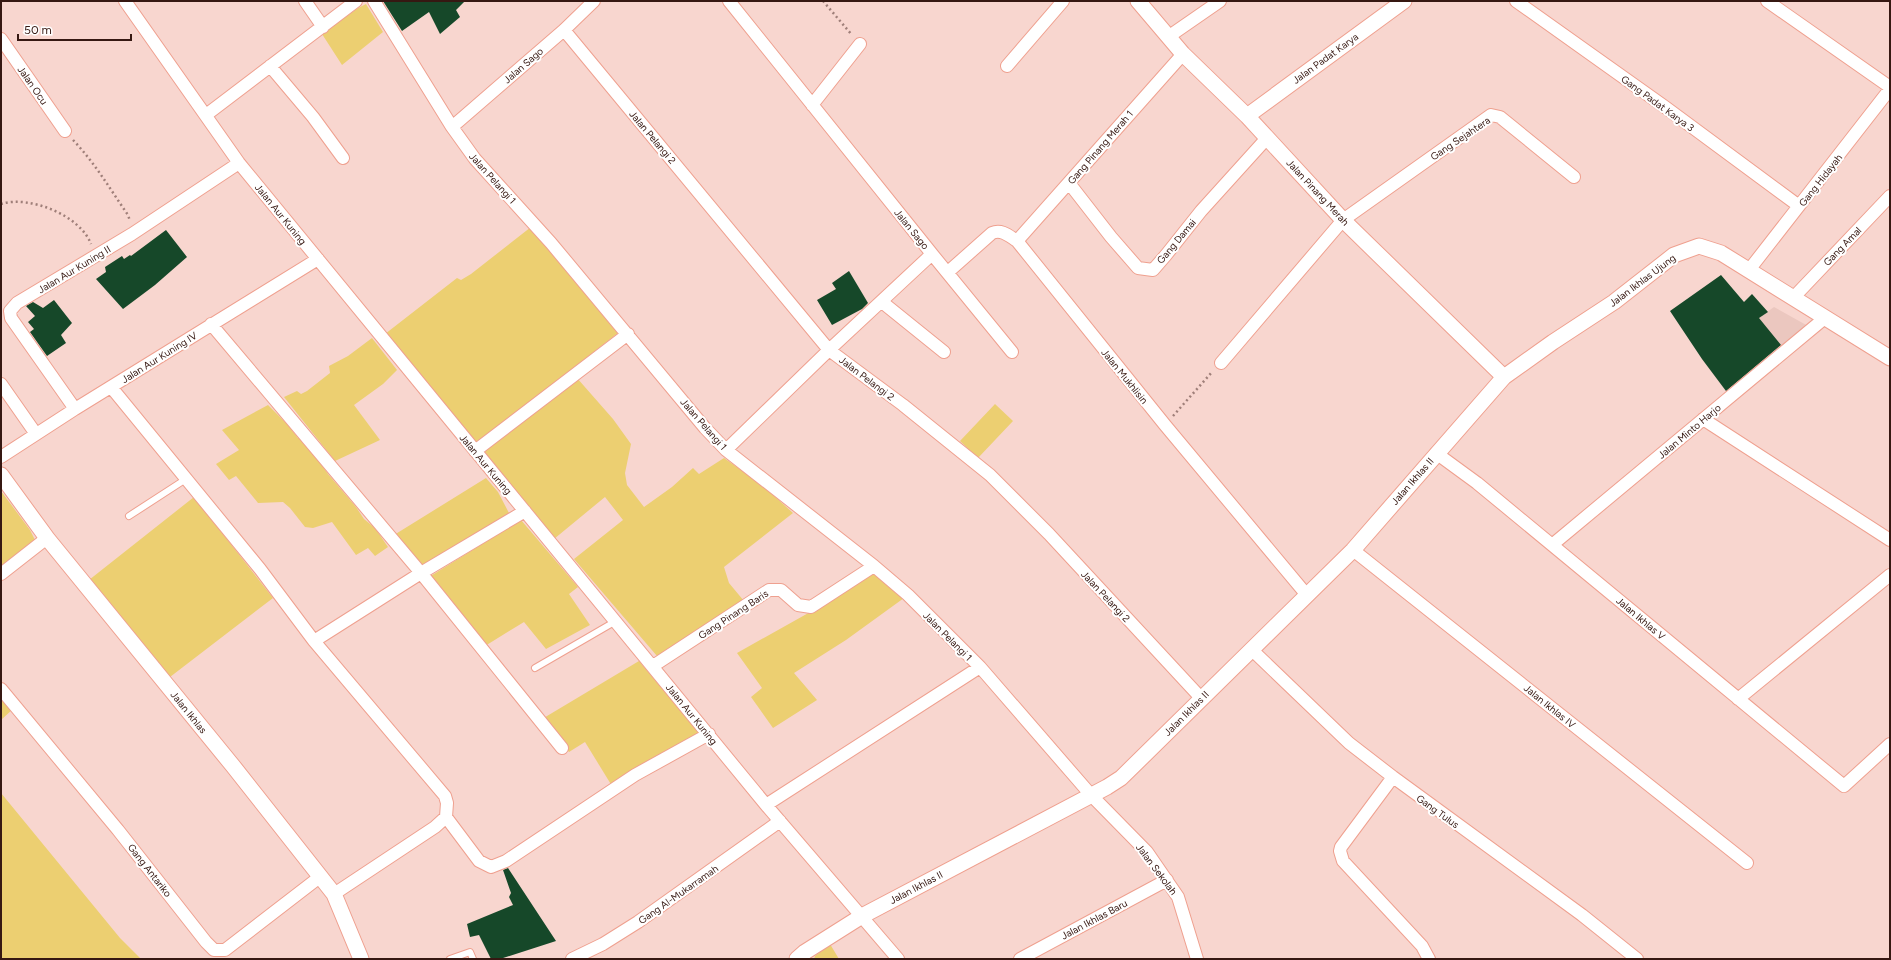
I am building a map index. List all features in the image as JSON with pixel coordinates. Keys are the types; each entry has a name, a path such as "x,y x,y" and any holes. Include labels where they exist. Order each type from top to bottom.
{"street":[{"name":"Jalan Aur Kuning","path":"125,1 239,163 766,805 898,959"},
{"path":"305,1 323,27"},
{"path":"206,115 356,1"},
{"name":"Jalan Pelangi 1","path":"374,1 452,127 475,159 551,243 726,450 874,566 908,595 980,667 1092,795"},
{"name":"Jalan Sago","path":"452,127 564,30 594,1"},
{"name":"Jalan Sago","path":"726,450 829,350 932,254 729,1"},
{"path":"1007,66 1063,1"},
{"name":"Jalan Pinang Merah","path":"1138,1 1183,54 1246,116 1343,220 1504,377"},
{"path":"1168,37 1220,1"},
{"name":"Jalan Padat Karya","path":"1246,116 1404,1"},
{"name":"Gang Padat Karya 3","path":"1516,1 1665,107 1799,206"},
{"name":"Gang Hidayah","path":"1749,270 1890,88 1767,1"},
{"name":"Jalan Pelangi 2","path":"564,30 829,350 903,405 990,476 1049,534 1201,698"},
{"name":"Jalan Ocu","path":"1,39 65,131"},
{"path":"812,105 860,44"},
{"name":"Gang Pinang Merah 1","path":"1017,241 1183,54"},
{"path":"270,66 313,117 343,158"},
{"name":"Gang Sejahtera","path":"1220,363 1343,220 1492,116 1500,117 1574,177"},
{"name":"Gang Damai","path":"1069,182 1111,237 1138,268 1153,270 1201,212 1267,138"},
{"name":"Jalan Aur Kuning II","path":"75,409 11,318 10,311 17,303 132,234 239,163"},
{"name":"Gang Amal","path":"1794,297 1890,196"},
{"name":"Jalan Mukhlisin","path":"948,272 992,233 997,231 1002,232 1017,241 1165,425 1306,594"},
{"name":"Jalan Ikhlas Ujung","path":"1504,377 1553,342 1614,302 1674,255 1698,246 1721,253 1890,358"},
{"path":"932,254 1012,352"},
{"name":"Jalan Aur Kuning IV","path":"1,457 211,324 318,259"},
{"path":"882,302 944,352"},
{"name":"Jalan Minto Harjo","path":"1552,545 1826,317"},
{"path":"211,324 421,573 562,748"},
{"path":"475,451 628,334"},
{"name":"Jalan Ikhlas II","path":"797,959 805,952 862,916 1092,795 1121,778 1306,594 1353,550 1436,453 1504,377"},
{"path":"1,384 36,434"},
{"path":"111,388 260,569 314,640 445,796 447,803 446,817 479,862 491,867 506,861 635,775 709,734"},
{"path":"1703,419 1890,540"},
{"name":"Jalan Ikhlas V","path":"1436,453 1477,483 1844,786 1890,744"},
{"name":"Jalan Ikhlas","path":"1,475 47,538 334,894 361,959"},
{"path":"314,640 421,573 525,511"},
{"path":"1,574 47,538"},
{"name":"Jalan Ikhlas IV","path":"1353,550 1747,863"},
{"name":"Gang Pinang Baris","path":"653,666 769,590 781,590 798,605 811,607 874,566"},
{"path":"1738,699 1890,575"},
{"name":"Gang Tulus","path":"1251,649 1349,742 1392,777 1582,915 1637,959"},
{"path":"766,805 980,667"},
{"name":"Gang Antariko","path":"1,689 118,830 206,942 214,950 225,950 320,876"},
{"path":"1392,777 1341,847 1340,852 1343,861 1422,946 1429,959"},
{"name":"Jalan Sekolah","path":"1092,795 1147,852 1178,897 1197,959"},
{"path":"334,894 435,827 446,817"},
{"name":"Gang Al-Mukarramah","path":"572,959 603,944 638,922 780,821"},
{"name":"Jalan Ikhlas Baru","path":"1020,959 1167,880"}],"lane":[{"path":"129,516 186,479"},
{"path":"535,668 616,621"},
{"path":"450,959 470,952 473,959"}],"path":[{"path":"823,1 860,44"},
{"path":"65,131 89,157 128,214 132,234"},
{"path":"1,204 9,201 23,202 42,206 63,214 78,225 90,240 96,256"},
{"path":"1165,425 1220,363"}],"shaded area":[{"path":"366,4 383,32 342,65 322,34 358,8"},
{"path":"531,227 618,333 477,443 385,334 457,278 461,280 471,274"},
{"path":"1774,307 1808,326 1726,391 1702,359"},
{"path":"372,338 397,370 383,384 354,405 380,440 335,461 284,397 297,391 301,394 307,391 330,373 329,366 348,356"},
{"path":"577,378 613,419 631,444 625,473 627,485 644,507 672,487 693,468 699,474 724,458 762,485 793,513 724,567 729,583 744,601 657,656 574,559 623,520 605,497 554,539 484,453 486,448"},
{"path":"995,404 1013,421 978,458 960,441"},
{"path":"268,405 287,424 298,438 302,438 306,442 328,474 356,507 364,519 375,528 388,547 375,556 368,548 356,555 332,522 313,528 305,527 290,508 283,502 258,503 236,476 229,480 216,464 239,450 222,430"},
{"path":"486,478 498,492 509,513 422,569 394,535"},
{"path":"1,491 30,530 35,540 1,568"},
{"path":"194,497 273,598 170,677 89,580"},
{"path":"521,520 578,587 569,594 590,625 546,649 524,622 485,646 429,577"},
{"path":"872,573 904,598 846,640 794,673 817,700 773,728 751,697 762,688 737,653 828,602"},
{"path":"639,661 700,733 612,786 585,742 569,752 542,719"},
{"path":"1,695 13,709 1,720"},
{"path":"1,793 120,938 141,959 1,959"},
{"path":"830,944 839,959 814,959 815,956"}],"building":[{"path":"383,1 465,1 456,10 460,17 440,34 429,12 402,31"},
{"path":"166,230 187,257 155,285 123,309 96,279 106,272 105,267 122,256 124,259 130,255 131,256"},
{"path":"849,271 868,303 862,309 832,325 817,300 836,289 832,283"},
{"path":"1721,275 1744,302 1752,294 1768,312 1759,318 1781,345 1726,391 1702,359 1670,311"},
{"path":"54,300 72,323 61,335 66,343 47,356 30,332 34,329 28,322 35,316 26,306 33,302 43,308"},
{"path":"508,868 556,941 500,959 491,959 479,935 470,937 467,924 513,905 509,897 511,893 503,870"}]}
